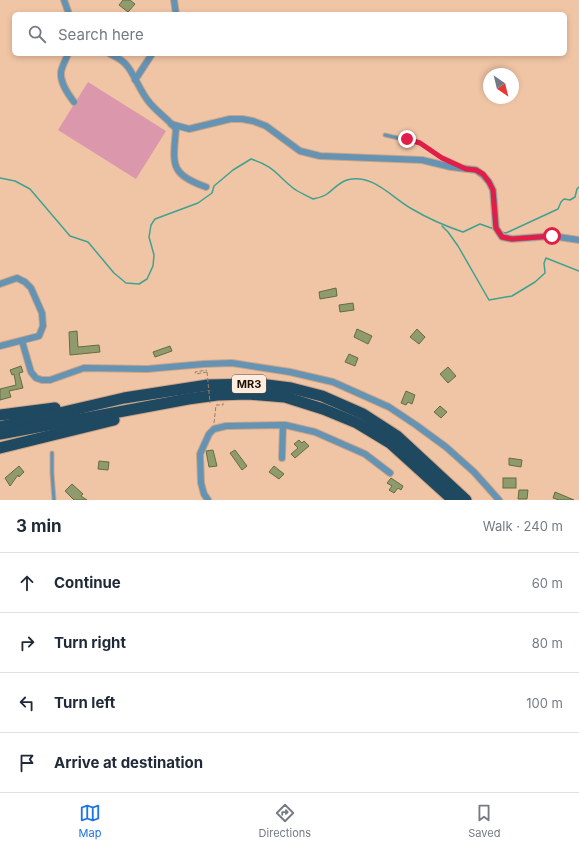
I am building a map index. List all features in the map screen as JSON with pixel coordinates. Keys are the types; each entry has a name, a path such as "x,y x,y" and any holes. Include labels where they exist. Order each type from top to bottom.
{"highway":[{"name":"MR3","path":"0,427 124,398 215,384 258,384 291,388 322,396 363,414 397,436 466,500"},
{"name":"MR3","path":"0,434 217,395 248,394 285,397 324,409 357,423 390,443 453,500"},
{"path":"0,415 124,398"},
{"path":"0,448 95,425 188,399"}],"street":[{"path":"64,0 68,12"},
{"path":"174,0 176,12"},
{"path":"67,56 61,72 62,81 74,102"},
{"path":"114,56 128,66 140,90 150,104 176,130 175,164 178,172 206,187"},
{"path":"135,80 151,56"},
{"path":"171,124 189,129 220,121 242,119 266,126 300,151 320,156 422,160 480,172 489,182 493,190 496,228 502,237 512,239 552,236 579,240"},
{"path":"0,284 17,278 32,288 42,314 43,326 39,336 0,346"},
{"path":"22,341 31,372 36,378 42,380 50,380 84,368 147,369 232,363 290,372 333,382 389,407 416,425 446,447 474,472 499,500"},
{"path":"282,458 283,425"},
{"path":"208,500 204,494 201,483 200,454 209,434 214,429 226,426 283,425 315,432 365,454 390,472"}],"lane":[{"path":"385,135 420,143 442,158 466,169"},
{"path":"52,452 54,500"}],"path":[{"path":"210,403 207,372 196,374 195,372 211,370"},
{"path":"214,429 216,405"}],"shaded area":[{"path":"88,82 166,131 136,179 58,130"}],"building":[{"path":"123,0 130,0 135,4 128,12 119,5"},
{"path":"336,288 337,296 320,299 319,292"},
{"path":"353,303 354,310 340,312 339,305"},
{"path":"357,329 372,336 368,344 354,337"},
{"path":"417,329 425,337 419,344 410,337"},
{"path":"77,331 78,347 99,345 100,352 70,355 69,332"},
{"path":"170,346 172,351 155,357 153,352"},
{"path":"349,354 358,358 355,366 345,362"},
{"path":"21,366 23,372 19,373 23,388 9,391 11,397 0,400 0,389 16,385 14,374 12,375 10,370"},
{"path":"448,367 456,376 448,383 440,374"},
{"path":"406,391 415,395 412,404 408,402 406,405 401,403"},
{"path":"440,406 447,412 441,418 434,412"},
{"path":"299,440 302,443 304,441 309,446 295,458 291,454 298,448 294,444"},
{"path":"213,450 217,466 209,467 206,451"},
{"path":"235,450 247,466 242,470 230,453"},
{"path":"509,458 522,460 521,467 509,465"},
{"path":"99,461 109,462 108,470 98,469"},
{"path":"19,466 24,472 19,477 18,475 10,486 5,478"},
{"path":"274,466 284,474 279,479 269,472"},
{"path":"391,478 403,486 401,490 398,488 394,493 389,490 392,486 387,483"},
{"path":"503,478 516,478 516,488 503,488"},
{"path":"72,484 83,494 81,496 87,500 74,500 65,491"},
{"path":"519,490 528,490 527,499 518,499"},
{"path":"555,492 574,500 559,500 553,498"}],"waterway":[{"path":"0,178 15,181 30,189 70,236 88,242 114,273 126,283 139,284 147,279 153,266 154,255 149,237 151,225 155,219 198,203 212,193 214,186 233,170 251,159 274,171 295,189 313,199 325,195 344,181 356,179 365,180 374,183 418,213 463,232 480,224 494,229"},
{"path":"501,232 506,233 558,209 564,199 570,200 575,197 579,187"},
{"path":"442,226 458,246 489,300 512,296 535,282 545,273 544,263 546,258 579,271"}],"route":[{"path":"407,139 420,143 442,158 452,161 466,169 476,170 483,174 493,190 496,228 502,237 512,239 531,239 552,236"}]}
